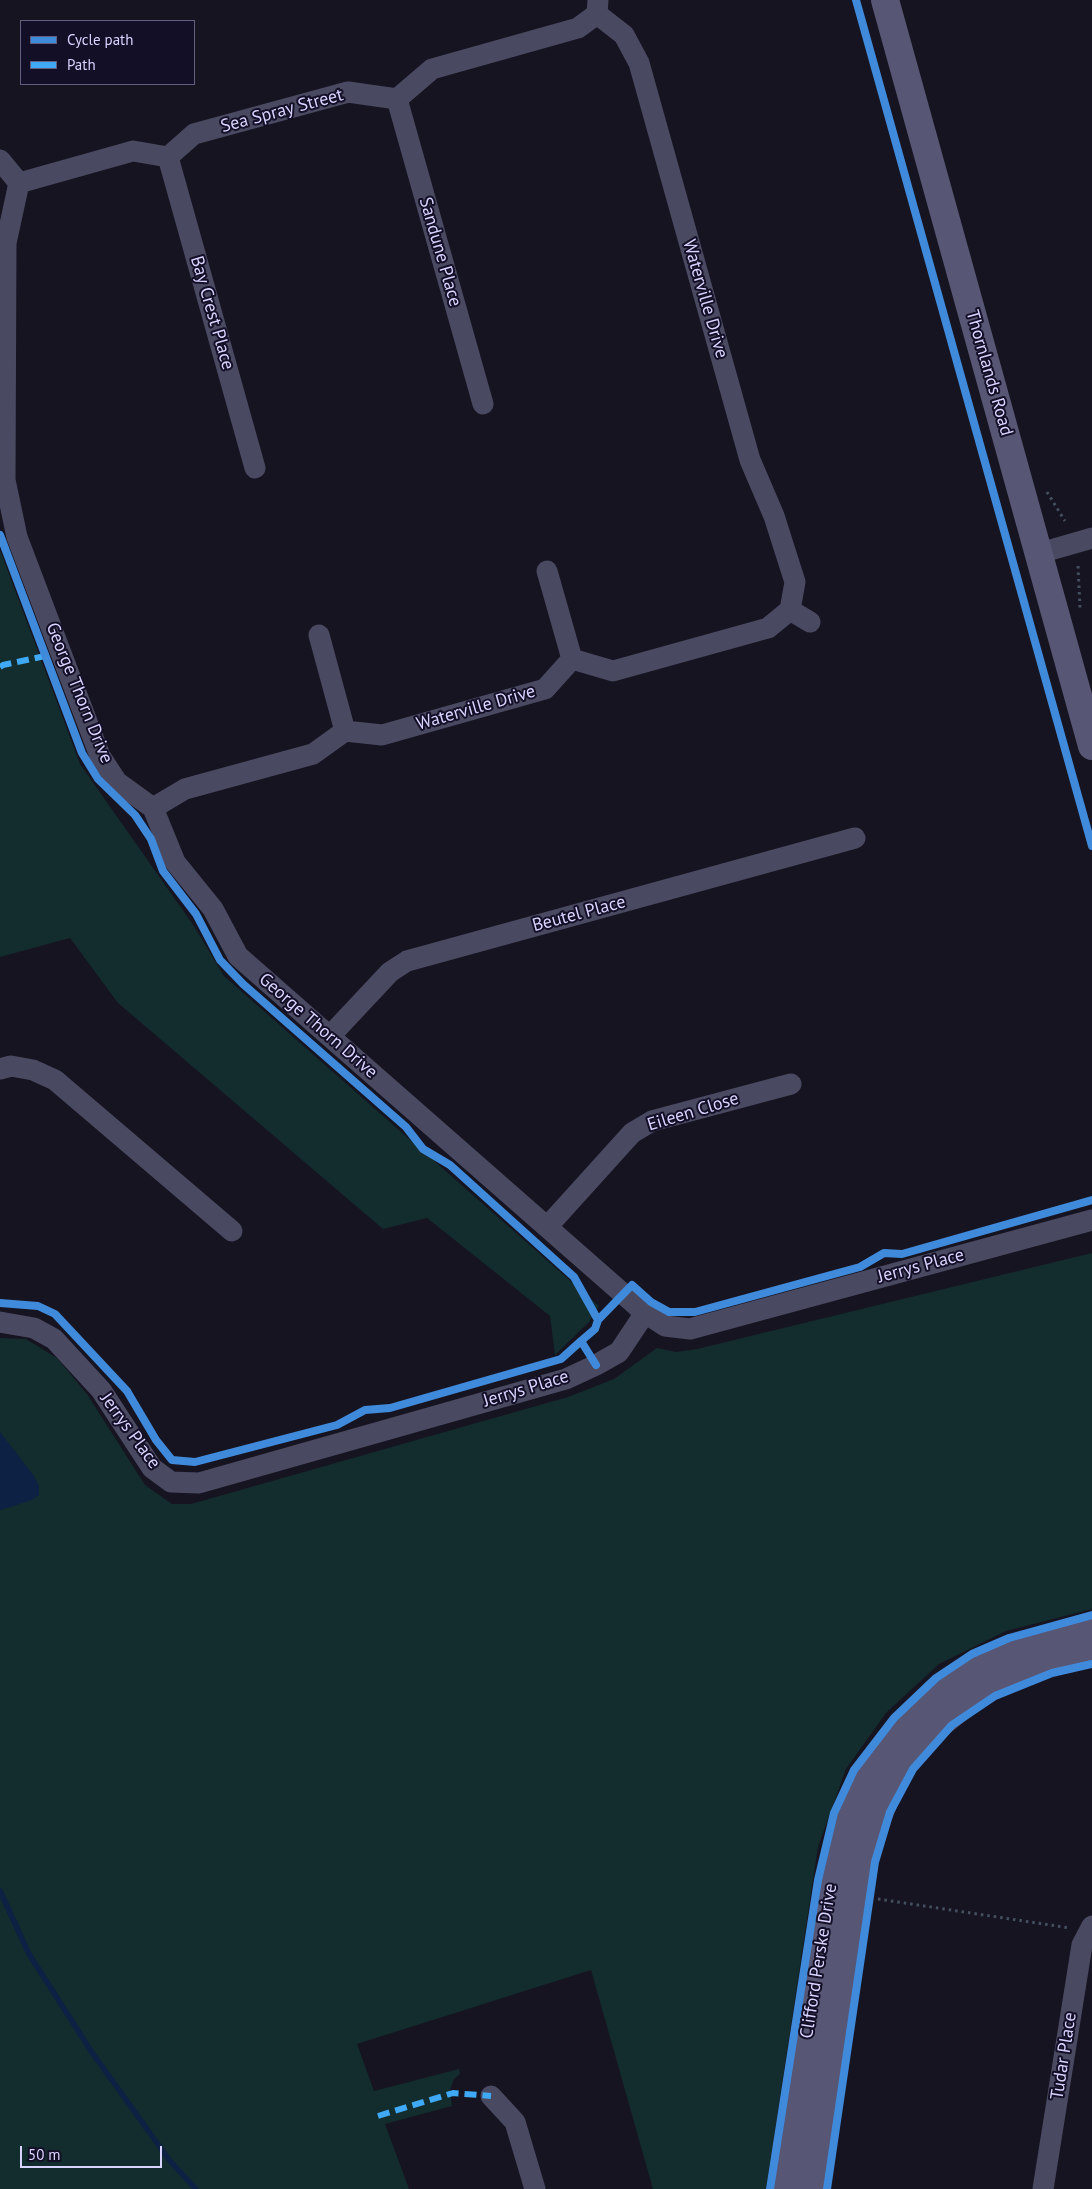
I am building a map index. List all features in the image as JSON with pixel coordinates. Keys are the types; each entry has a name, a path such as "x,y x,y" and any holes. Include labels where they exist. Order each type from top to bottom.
{"street":[{"name":"Thornlands Road","path":"885,0 1092,746"},
{"path":"397,99 432,69 578,28 598,7"},
{"name":"Waterville Drive","path":"598,7 624,35 639,63 750,460 774,516 795,582 790,610"},
{"name":"Sea Spray Street","path":"168,157 194,134 348,92 397,99"},
{"name":"Sandune Place","path":"397,99 482,404"},
{"path":"0,160 19,182 133,151 168,157"},
{"name":"Bay Crest Place","path":"168,157 255,468"},
{"name":"George Thorn Drive","path":"19,182 6,243 5,480 17,536 100,756 117,782 153,808 175,862 213,909 238,956 645,1314"},
{"path":"1040,553 1092,538"},
{"path":"547,571 572,659 613,671 768,628 790,610 810,622"},
{"path":"153,808 185,789 313,754 345,731 320,635"},
{"name":"Waterville Drive","path":"345,731 382,734 545,689 572,659"},
{"name":"Beutel Place","path":"330,1036 390,972 407,961 855,838"},
{"path":"0,1069 10,1066 34,1070 55,1080 232,1231"},
{"name":"Eileen Close","path":"546,1227 632,1133 652,1122 791,1084"},
{"name":"Jerrys Place","path":"0,1322 34,1328 54,1339 101,1390 152,1468 171,1482 199,1483 566,1378 596,1365 619,1352 645,1314 665,1326 690,1329 1092,1220"},
{"name":"Clifford Perske Drive","path":"784,2189 836,1853 868,1774 903,1726 954,1679 1000,1656 1092,1630"},
{"name":"Clifford Perske Drive","path":"810,2189 862,1856 897,1769 930,1731 984,1688 1040,1663 1092,1650"},
{"name":"Tudar Place","path":"1043,2189 1082,1945 1090,1930"},
{"path":"491,2096 515,2122 535,2189"}],"path":[{"path":"1078,566 1080,610"},
{"path":"856,1896 1053,1927 1090,1930"}],"green space":[{"path":"0,550 80,764 194,926 224,976 599,1306 589,1322 555,1355 550,1316 427,1218 383,1229 118,1003 70,938 0,957"},
{"path":"1092,1253 1092,1609 1006,1631 939,1664 886,1713 846,1769 818,1847 766,2189 653,2189 591,1970 357,2044 374,2091 459,2069 460,2074 454,2079 450,2090 452,2106 385,2124 409,2189 0,2189 0,1338 26,1339 57,1358 87,1394 145,1485 172,1504 191,1504 568,1397 614,1379 657,1348 676,1352 697,1349"}],"water":[{"path":"0,1432 34,1476 39,1486 39,1495 32,1500 0,1510"}],"waterway":[{"path":"0,1891 29,1954 91,2051 170,2161 196,2189"}],"marked path":[{"path":"0,667 45,656"},
{"path":"378,2116 453,2093 491,2096"}],"cycle path":[{"path":"856,0 1092,846"},
{"path":"0,535 82,753 98,779 135,815 151,839 163,871 196,914 220,960 243,984 406,1127 423,1149 450,1165 574,1277 598,1320"},
{"path":"596,1365 581,1341 595,1329 598,1320 632,1285 651,1302 669,1312 695,1312 860,1267 884,1253 902,1254 1092,1200"},
{"path":"0,1303 38,1306 55,1314 127,1391 156,1440 172,1460 195,1462 337,1425 365,1410 390,1408 561,1359 581,1341"},
{"path":"770,2189 818,1880 834,1813 854,1770 894,1718 936,1678 972,1654 1009,1638 1092,1615"},
{"path":"827,2189 875,1862 890,1812 913,1769 952,1725 995,1696 1052,1673 1092,1664"}]}
